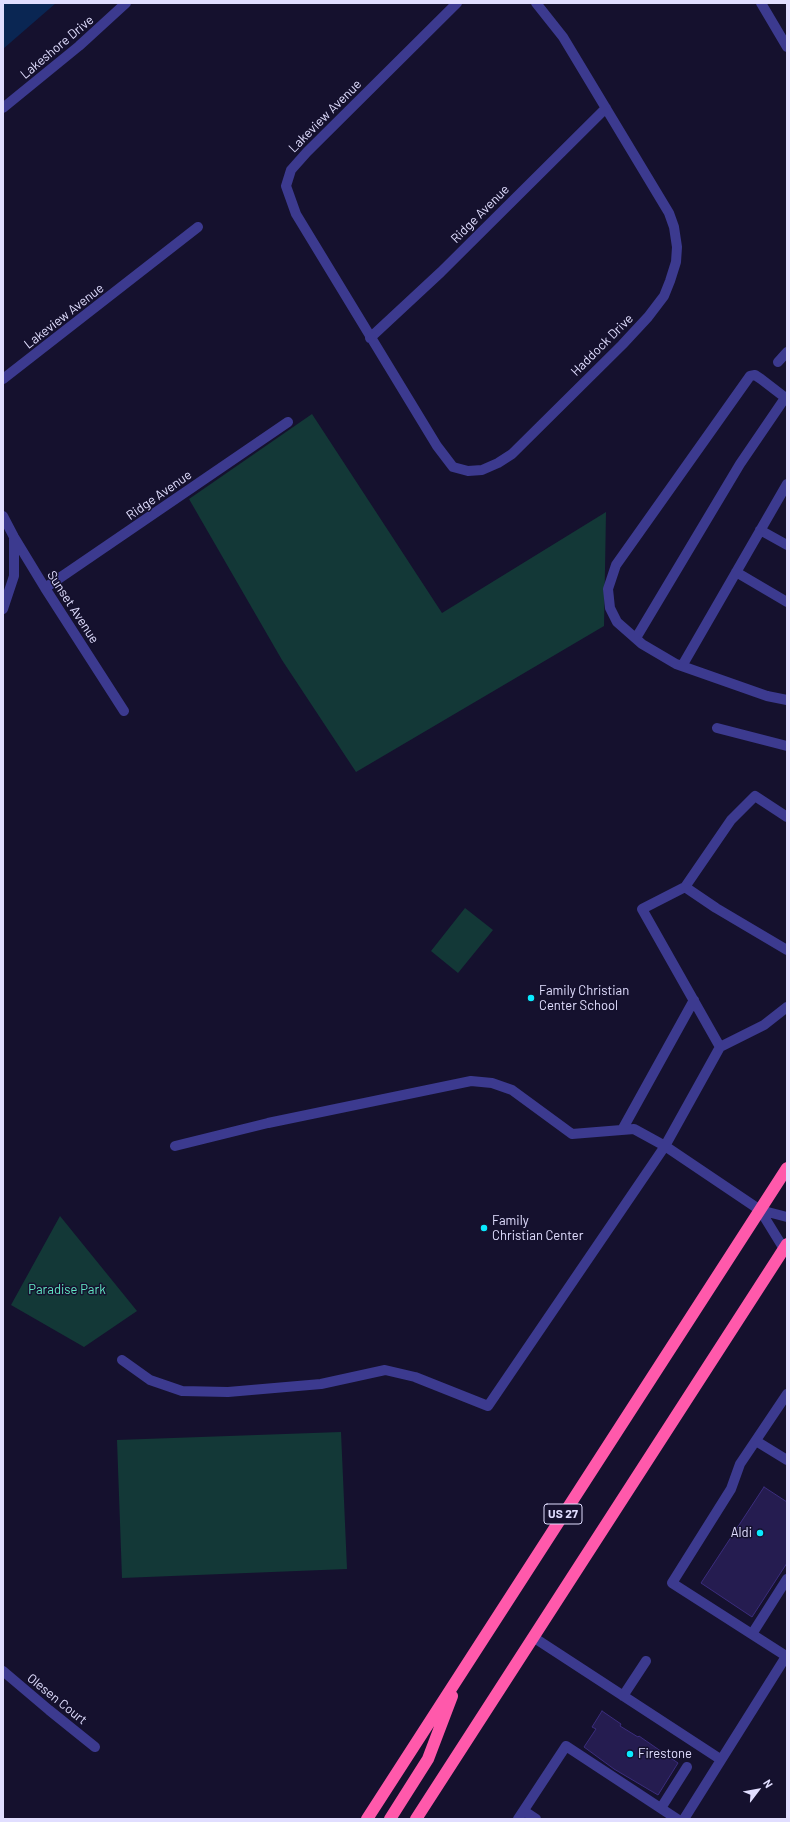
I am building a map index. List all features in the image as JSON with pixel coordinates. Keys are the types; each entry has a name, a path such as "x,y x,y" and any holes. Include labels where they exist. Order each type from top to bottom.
{"highway":[{"name":"US 27","path":"367,1819 787,1168"},
{"path":"416,1819 786,1248"},
{"path":"390,1819 428,1759 462,1671"}],"street":[{"name":"Lakeshore Drive","path":"3,108 82,44 126,3"},
{"name":"Lakeview Avenue","path":"341,290 296,214 290,200 287,181 291,170 307,152 457,3"},
{"name":"Haddock Drive","path":"341,290 437,446 453,467 468,471 482,470 498,464 512,454 648,317 664,296 676,262 674,227 669,213 563,37 536,3"},
{"path":"761,3 787,47"},
{"name":"Ridge Avenue","path":"370,338 441,272 606,108"},
{"name":"Lakeview Avenue","path":"3,379 198,227"},
{"path":"778,362 787,352"},
{"path":"636,638 740,464 786,399 755,375 750,376 616,565 608,589 610,608 617,622 636,638 656,652 682,666 767,696 787,700"},
{"name":"Ridge Avenue","path":"45,588 288,422"},
{"path":"682,666 787,484"},
{"name":"Sunset Avenue","path":"3,516 45,588 124,711"},
{"path":"760,530 787,545"},
{"path":"3,609 14,576 14,537"},
{"path":"736,572 787,602"},
{"path":"717,728 787,746"},
{"path":"720,1046 642,909 685,887 731,820 754,796 787,817"},
{"path":"685,887 716,908 787,950"},
{"path":"622,1130 694,1000"},
{"path":"122,1360 150,1380 182,1391 228,1392 321,1384 385,1370 415,1377 488,1406 665,1146 720,1046 764,1025 787,1007"},
{"path":"175,1146 268,1123 470,1081 492,1083 512,1090 572,1134 634,1129 665,1146 760,1210 787,1217"},
{"path":"760,1210 786,1248"},
{"path":"684,1819 720,1759 787,1656 672,1583 731,1489 740,1464 787,1394"},
{"path":"756,1441 787,1460"},
{"path":"752,1634 787,1578"},
{"path":"533,1637 720,1759"},
{"path":"623,1696 646,1661"},
{"name":"Olesen Court","path":"3,1671 95,1746"},
{"path":"536,1819 521,1815 566,1746 677,1819"},
{"path":"661,1808 687,1767"}],"green space":[{"path":"312,414 442,613 606,512 604,626 356,772 282,660 189,499"},
{"path":"465,908 493,930 458,973 431,951"},
{"name":"Paradise Park","path":"60,1216 137,1311 84,1347 11,1305"},
{"path":"341,1432 347,1569 122,1578 117,1440"}],"water":[{"path":"3,3 56,3 3,49"}],"building":[{"name":"Aldi","path":"764,1487 787,1502 787,1563 752,1617 701,1583"},
{"name":"Firestone","path":"602,1711 621,1724 620,1726 638,1737 639,1736 678,1763 658,1795 614,1769 584,1747 596,1729 592,1727"}],"place":[{"name":"Family Christian Center School","path":"531,998"},
{"name":"Family Christian Center","path":"484,1228"},
{"name":"Aldi","path":"760,1533"},
{"name":"Firestone","path":"630,1754"}]}
